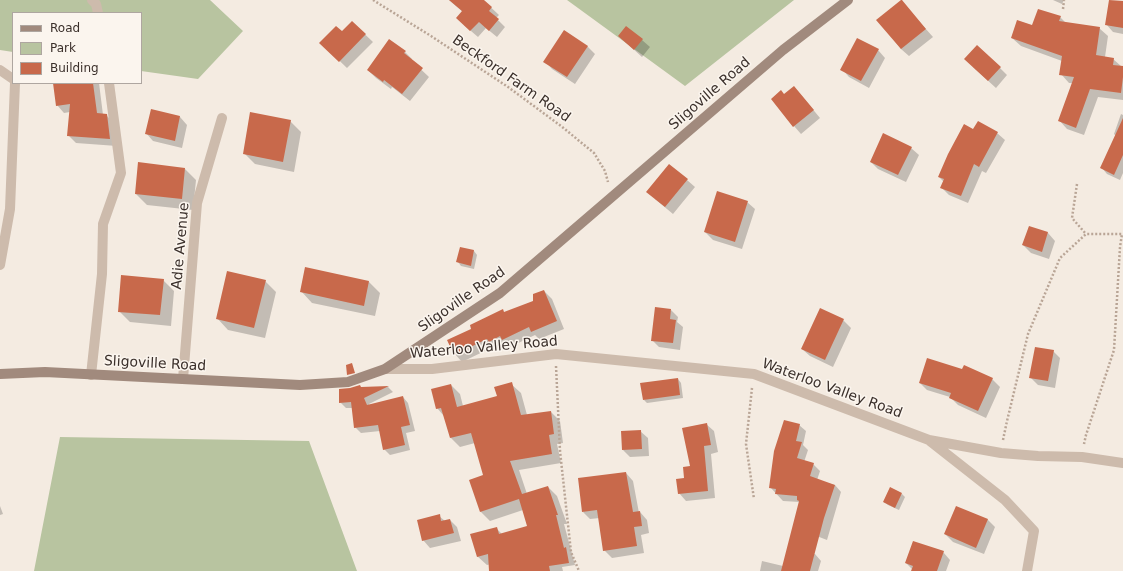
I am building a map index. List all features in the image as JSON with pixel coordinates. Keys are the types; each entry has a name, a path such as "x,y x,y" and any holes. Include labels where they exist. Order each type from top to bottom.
{"street":[{"path":"92,0 96,4 98,12"},
{"name":"Sligoville Road","path":"0,374 45,372 308,384 348,382 385,369 500,293 782,50 848,0"},
{"path":"0,70 12,78"},
{"path":"0,265 10,209 15,84"},
{"path":"92,374 102,274 103,224 121,173 109,84"},
{"name":"Adie Avenue","path":"183,379 198,203 222,118"},
{"name":"Waterloo Valley Road","path":"385,369 432,369 556,354 754,374 929,440 1001,452 1038,456 1082,457 1123,463"},
{"path":"929,440 1005,500 1034,531 1027,571"}],"path":[{"name":"Beckford Farm Road","path":"373,0 508,87 561,126 594,153 605,171 613,196"},
{"path":"1063,9 1064,0"},
{"path":"1077,184 1072,218 1086,234"},
{"path":"1001,452 1006,421 1028,334 1060,258 1086,234 1122,233 1114,350 1086,435 1082,457"},
{"path":"556,354 560,450 571,552 579,571"},
{"path":"754,374 746,444 754,499"}],"green space":[{"path":"0,0 210,0 243,31 198,79 142,71 142,12 12,12 12,52 0,50"},
{"path":"567,0 794,0 685,86"},
{"path":"60,437 309,441 357,571 34,571"}],"building":[{"path":"449,0 484,0 492,7 489,11 499,19 489,31 479,22 470,31 456,18 462,11"},
{"path":"901,0 926,29 901,49 876,20"},
{"path":"1109,0 1123,1 1123,28 1105,25"},
{"path":"1038,9 1061,16 1059,21 1100,27 1096,55 1114,58 1113,65 1123,66 1121,93 1090,89 1076,128 1058,121 1074,77 1059,75 1062,56 1011,38 1017,20 1032,25"},
{"path":"352,21 366,34 339,62 319,43 336,26 342,31"},
{"path":"626,26 643,39 634,50 618,36"},
{"path":"564,30 588,46 567,77 543,62"},
{"path":"857,38 879,49 861,81 840,70"},
{"path":"389,39 406,51 404,53 423,68 402,94 384,80 383,82 367,70"},
{"path":"977,45 1001,67 988,81 964,59"},
{"path":"53,84 93,84 97,113 107,114 110,139 67,136 70,104 56,106"},
{"path":"794,86 814,110 793,127 771,99 781,90 784,94"},
{"path":"151,109 180,116 175,141 145,134"},
{"path":"250,112 291,120 283,162 243,154"},
{"path":"1123,118 1123,155 1114,175 1100,168"},
{"path":"978,121 998,132 979,167 974,164 961,196 940,188 944,179 938,177 964,124 973,129"},
{"path":"883,133 912,147 898,175 870,162"},
{"path":"138,162 185,168 182,199 135,194"},
{"path":"669,164 688,179 665,207 646,192"},
{"path":"717,191 748,201 735,242 704,232"},
{"path":"1029,226 1048,232 1042,252 1022,245"},
{"path":"460,247 474,250 471,266 456,262"},
{"path":"305,267 369,281 364,306 300,292"},
{"path":"227,271 266,280 254,328 216,319"},
{"path":"121,275 164,279 160,315 118,312"},
{"path":"544,290 557,321 531,332 529,327 502,340 500,336 489,342 487,339 454,355 447,340 471,329 470,325 503,309 504,312 533,301 533,294"},
{"path":"655,307 671,309 670,319 676,320 673,343 651,341"},
{"path":"820,308 844,319 825,360 801,349"},
{"path":"1035,347 1054,350 1048,381 1029,378"},
{"path":"927,358 962,369 964,365 993,378 978,411 949,398 951,393 919,383"},
{"path":"352,363 355,373 347,375 346,365"},
{"path":"678,378 680,395 643,400 640,383"},
{"path":"512,382 521,415 551,411 554,434 549,435 552,454 510,461 522,494 548,486 558,515 556,515 564,548 566,547 569,563 549,566 550,571 489,571 488,554 477,557 470,534 497,527 499,534 527,526 519,499 480,512 469,480 483,475 471,433 450,438 441,408 436,409 431,389 451,384 457,407 497,396 494,387"},
{"path":"360,385 361,387 389,386 364,398 367,405 403,396 410,425 401,427 405,445 383,450 378,425 354,428 351,402 339,403 339,389"},
{"path":"784,420 800,424 796,441 802,442 797,458 814,463 810,476 835,485 824,518 810,571 781,571 799,501 797,500 797,496 775,494 776,489 769,488 774,451"},
{"path":"707,423 711,445 704,446 708,491 678,494 676,479 684,478 683,467 690,466 682,428"},
{"path":"641,430 642,449 622,450 621,431"},
{"path":"626,472 633,512 640,511 642,526 634,527 637,546 603,551 597,510 582,512 578,478"},
{"path":"890,487 902,493 895,508 883,502"},
{"path":"956,506 988,519 976,548 944,534"},
{"path":"440,514 441,521 450,519 454,533 422,541 417,520"},
{"path":"913,541 944,551 937,571 911,571 913,566 905,563"}]}
